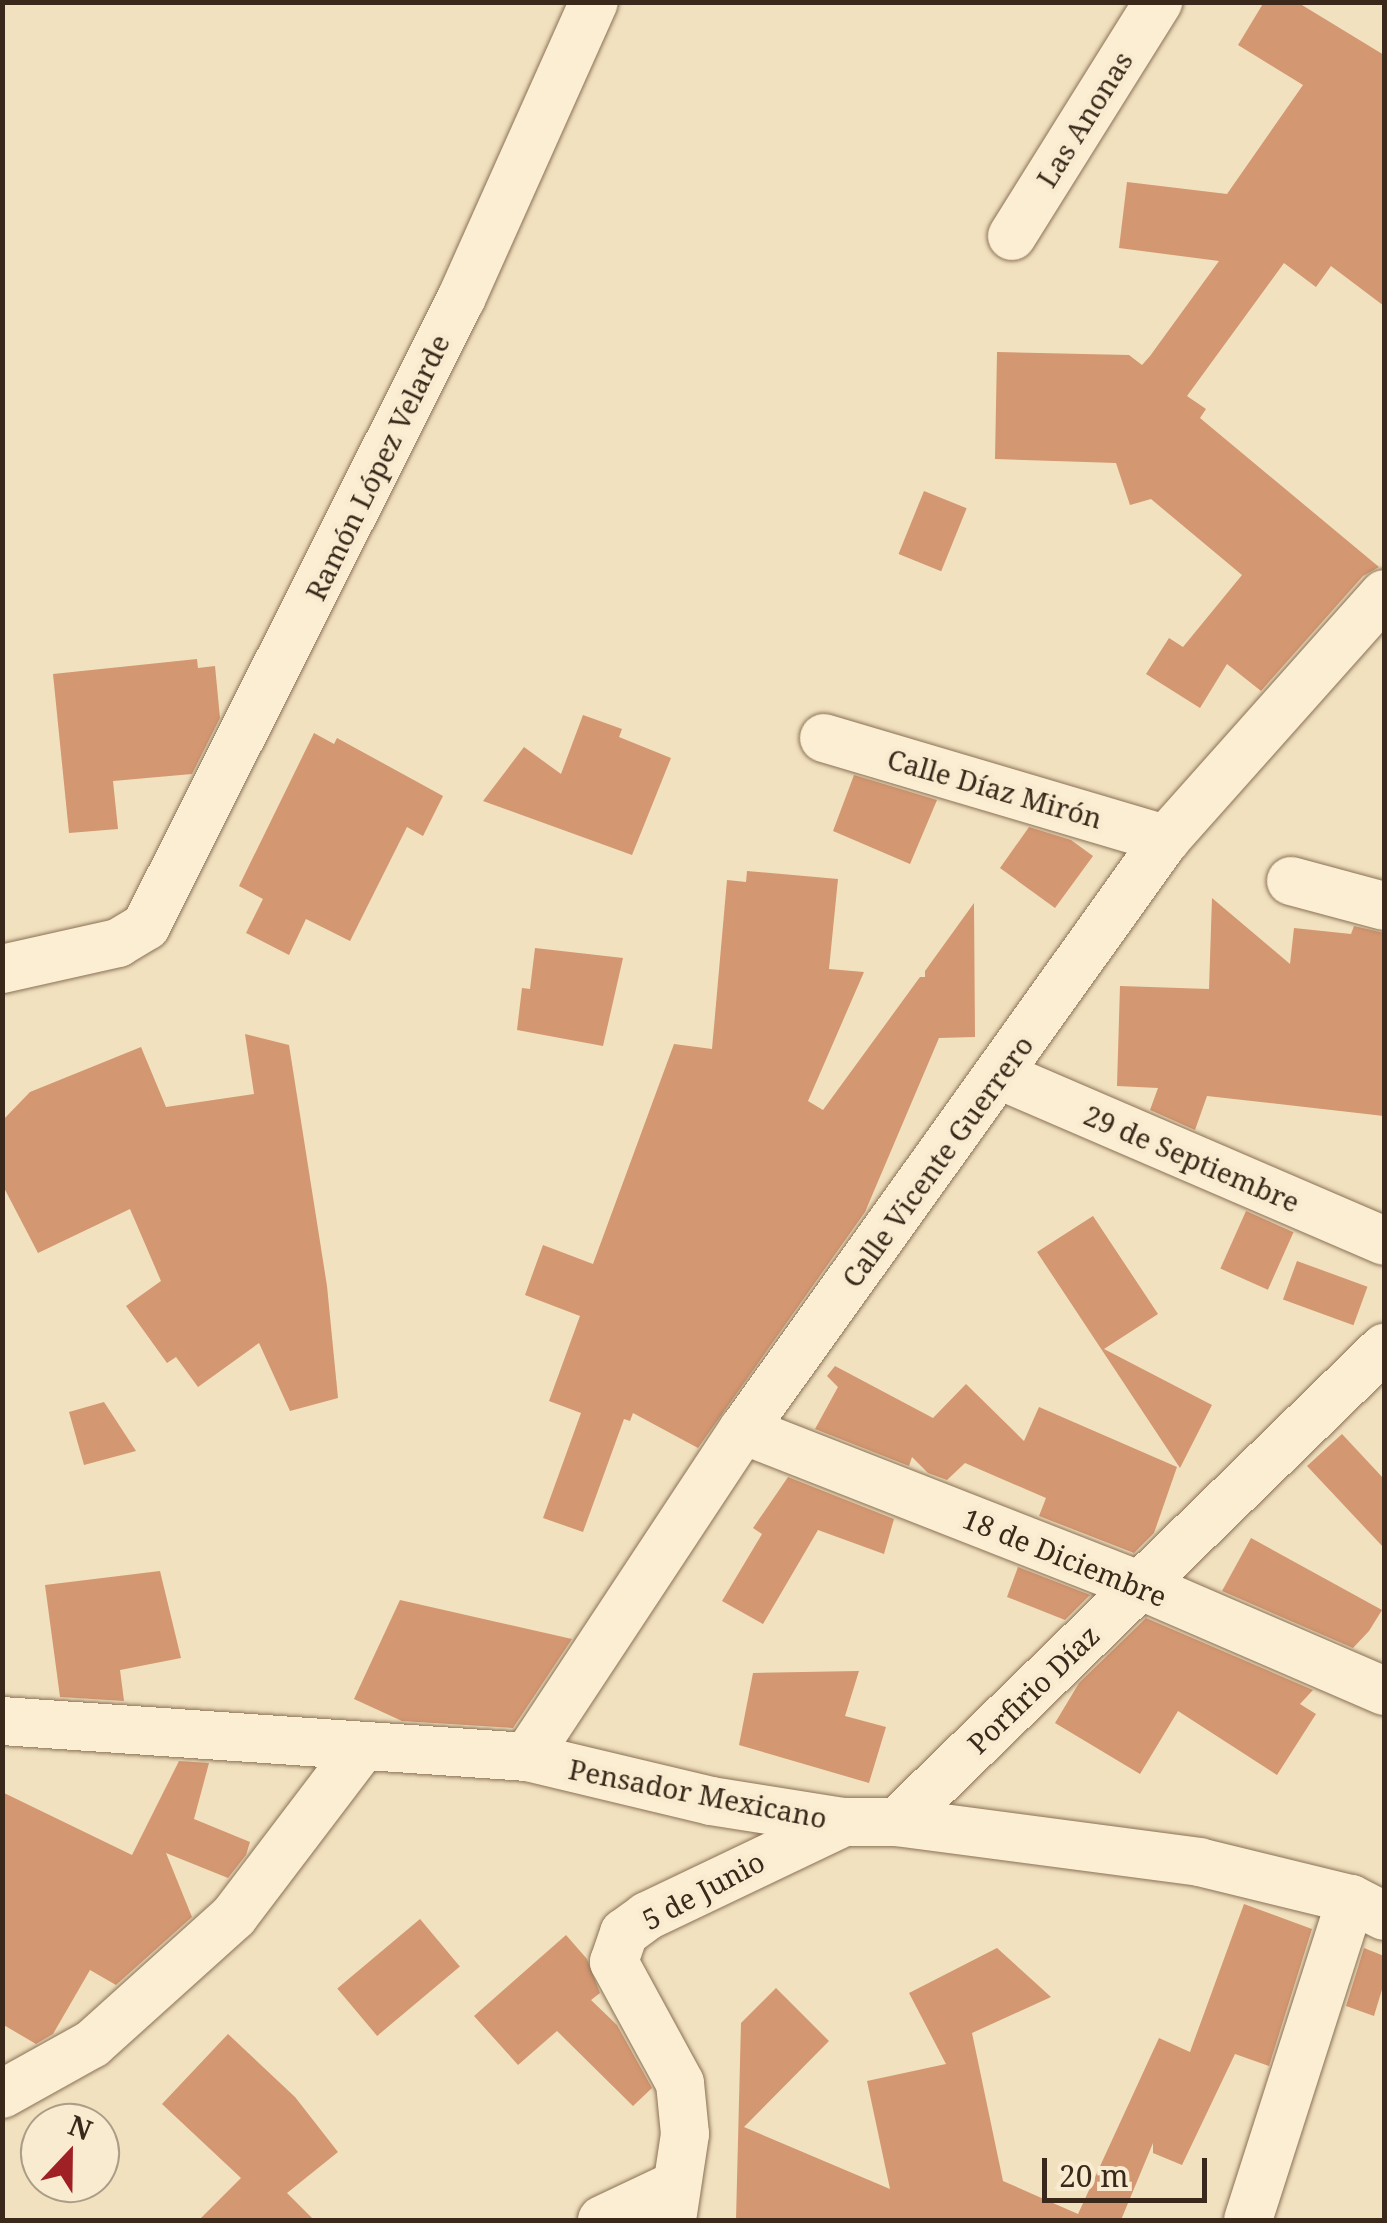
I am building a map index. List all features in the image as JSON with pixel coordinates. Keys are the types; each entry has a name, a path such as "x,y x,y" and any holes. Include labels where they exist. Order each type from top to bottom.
{"street":[{"name":"Ramón López Velarde","path":"2,968 118,942 146,926 460,299 594,2"},
{"name":"Las Anonas","path":"1012,236 1158,2"},
{"name":"Calle Vicente Guerrero","path":"527,1757 743,1430 1000,1076 1166,838 1384,594"},
{"name":"Calle Díaz Mirón","path":"824,738 1166,838"},
{"path":"1291,881 1384,906"},
{"name":"29 de Septiembre","path":"1000,1076 1384,1241"},
{"name":"Porfirio Díaz","path":"898,1822 1384,1348"},
{"name":"18 de Diciembre","path":"743,1430 1138,1585 1384,1691"},
{"name":"Pensador Mexicano","path":"2,1721 527,1757 711,1801 844,1822 898,1822 1199,1862 1368,1908"},
{"path":"2,2094 92,2044 234,1916 362,1746"},
{"name":"5 de Junio","path":"674,2203 685,2134 680,2083 614,1962 624,1933 647,1916 844,1822"},
{"path":"1248,2220 1368,1908"},
{"path":"602,2220 674,2203"}],"building":[{"path":"1264,2 1297,2 1384,55 1384,306 1331,266 1316,287 1284,263 1187,396 1206,409 1200,418 1379,567 1363,576 1261,691 1227,664 1200,708 1146,674 1169,638 1183,647 1242,575 1151,499 1130,505 1116,463 995,459 997,352 1129,355 1142,365 1150,356 1219,261 1119,248 1127,182 1227,194 1303,85 1238,45"},
{"path":"924,491 967,508 941,571 899,554"},
{"path":"197,659 198,668 215,666 220,718 192,774 113,781 118,829 69,833 53,674"},
{"path":"583,715 622,729 619,737 671,758 632,855 483,801 524,747 561,774"},
{"path":"314,733 334,744 337,738 443,796 423,836 407,827 350,941 306,919 289,955 246,933 263,899 239,886"},
{"path":"854,775 937,800 910,864 833,831"},
{"path":"1029,827 1071,840 1093,856 1055,908 1000,868"},
{"path":"747,871 838,879 829,969 864,972 808,1101 823,1110 920,977 925,977 925,971 974,903 975,1037 939,1038 865,1212 698,1448 633,1413 630,1421 624,1419 583,1532 543,1518 581,1413 549,1401 580,1316 525,1295 543,1245 593,1264 674,1044 712,1049 727,880 746,882"},
{"path":"1212,898 1290,964 1294,928 1351,934 1354,926 1384,933 1384,1116 1207,1096 1195,1130 1150,1110 1158,1088 1117,1086 1120,986 1209,989"},
{"path":"535,948 623,958 603,1046 517,1030 522,988 530,989"},
{"path":"245,1034 289,1045 327,1286 338,1398 290,1411 259,1343 198,1387 176,1357 167,1363 126,1306 161,1281 130,1209 38,1253 2,1184 2,1121 30,1092 141,1047 166,1107 254,1094"},
{"path":"1246,1211 1294,1232 1268,1290 1220,1269"},
{"path":"1093,1216 1158,1314 1104,1349 1212,1405 1180,1468 1037,1252"},
{"path":"1297,1261 1367,1287 1353,1325 1283,1300"},
{"path":"835,1366 933,1418 966,1384 1024,1441 1039,1407 1177,1467 1154,1533 1134,1553 1039,1516 1046,1498 965,1463 947,1480 928,1473 912,1457 909,1466 815,1429 838,1387 827,1376"},
{"path":"104,1402 136,1451 84,1465 69,1412"},
{"path":"1342,1434 1384,1479 1384,1548 1307,1466"},
{"path":"788,1477 894,1519 884,1554 818,1530 763,1624 722,1601 762,1534 753,1528"},
{"path":"1251,1538 1382,1610 1369,1631 1353,1648 1222,1591"},
{"path":"1018,1567 1090,1595 1065,1620 1007,1597"},
{"path":"160,1571 181,1658 120,1670 124,1701 60,1697 45,1585"},
{"path":"400,1600 572,1639 513,1728 402,1721 354,1699"},
{"path":"1146,1618 1313,1690 1300,1704 1316,1714 1277,1775 1178,1711 1140,1774 1055,1723 1079,1683"},
{"path":"859,1671 845,1716 886,1727 869,1783 739,1745 753,1673"},
{"path":"179,1761 209,1763 194,1819 250,1842 246,1855 228,1878 166,1853 192,1917 116,1985 90,1970 53,2034 36,2044 2,2024 2,1792 132,1855"},
{"path":"1244,1904 1312,1929 1269,2066 1235,2054 1182,2165 1153,2153 1153,2143 1121,2220 736,2220 741,2023 776,1988 829,2041 744,2127 890,2189 867,2081 946,2064 909,1993 997,1948 1051,1997 972,2033 1003,2181 1078,2214 1159,2038 1190,2052"},
{"path":"420,1919 460,1966 377,2036 337,1988"},
{"path":"566,1935 587,1959 600,1993 591,2000 617,2025 652,2088 633,2106 557,2031 518,2065 474,2016"},
{"path":"1364,1948 1384,1956 1384,1983 1374,2016 1346,2006"},
{"path":"228,2034 295,2097 338,2152 287,2193 314,2220 199,2220 241,2178 162,2104"}]}
